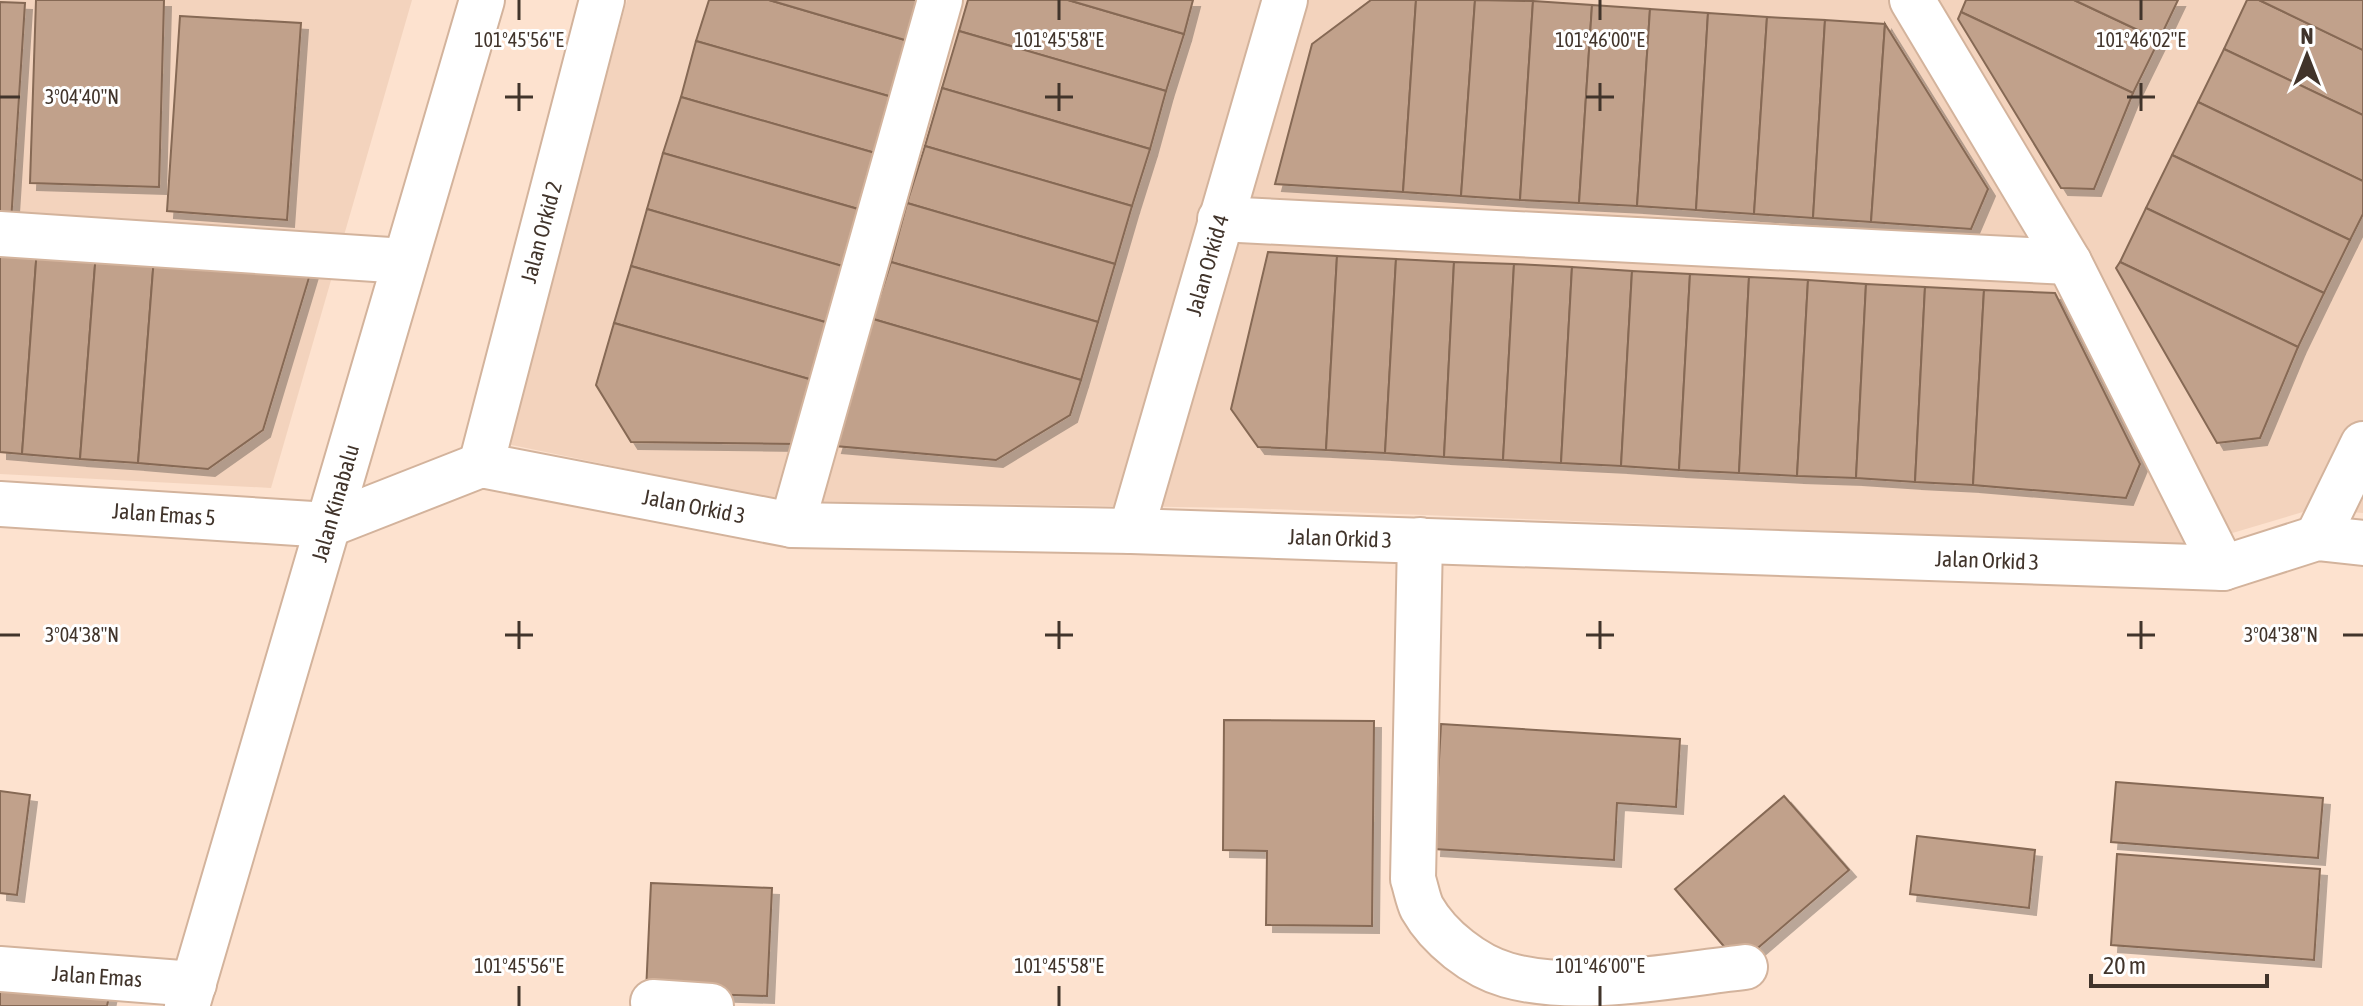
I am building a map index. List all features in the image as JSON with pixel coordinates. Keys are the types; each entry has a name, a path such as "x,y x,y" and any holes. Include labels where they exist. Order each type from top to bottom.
{"street":[{"name":"Jalan Kinabalu","path":"190,995 482,0"},
{"name":"Jalan Orkid 2","path":"481,465 602,0"},
{"path":"792,525 940,0"},
{"name":"Jalan Orkid 4","path":"1131,531 1285,0"},
{"path":"1912,0 2069,262 2223,568"},
{"path":"1220,219 2069,262"},
{"path":"0,234 405,261"},
{"path":"2317,538 2363,444"},
{"path":"328,525 481,465"},
{"name":"Jalan Orkid 3","path":"481,465 792,525 1131,531 2223,568 2317,538 2363,543"},
{"name":"Jalan Emas 5","path":"0,504 328,525"},
{"path":"1420,540 1413,879 1422,908 1442,933 1469,958 1507,975 1556,982 1616,982 1745,967"},
{"name":"Jalan Emas","path":"0,969 190,995"},
{"path":"653,1002 711,1006"}],"shaded area":[{"path":"0,0 412,0 271,488 0,474"},
{"path":"627,0 2363,0 2363,513 2313,509 2192,545 1242,508 782,501 507,444"}],"building":[{"path":"36,0 164,0 159,187 30,183"},
{"path":"709,0 769,0 915,43 899,99 696,41"},
{"path":"769,0 928,0 915,43"},
{"path":"968,0 1068,0 1184,34 1166,91 959,31"},
{"path":"1068,0 1193,0 1184,34"},
{"path":"1371,0 1416,0 1403,192 1275,184 1312,44"},
{"path":"1416,0 1475,0 1461,196 1403,192"},
{"path":"1475,0 1533,1 1520,200 1461,196"},
{"path":"1966,0 2074,0 2159,40 2133,93 1961,12"},
{"path":"2074,0 2178,0 2159,40"},
{"path":"2247,0 2259,0 2363,50 2363,115 2224,49"},
{"path":"2259,0 2363,0 2363,50"},
{"path":"1533,1 1592,5 1579,203 1520,200"},
{"path":"0,2 25,3 11,222 0,221"},
{"path":"1592,5 1650,9 1637,206 1579,203"},
{"path":"1650,9 1708,13 1696,210 1637,206"},
{"path":"1961,12 2133,93 2094,189 2061,188 1958,19"},
{"path":"1708,13 1767,17 1754,214 1696,210"},
{"path":"180,16 301,23 287,220 167,211"},
{"path":"1767,17 1825,20 1813,218 1754,214"},
{"path":"1825,20 1885,24 1871,222 1813,218"},
{"path":"1885,24 1988,189 1971,229 1871,222"},
{"path":"959,31 1166,91 1150,149 942,88"},
{"path":"696,41 899,99 882,155 681,97"},
{"path":"2224,49 2363,115 2363,181 2198,102"},
{"path":"942,88 1150,149 1132,206 925,146"},
{"path":"681,97 882,155 865,211 663,153"},
{"path":"2198,102 2363,181 2363,214 2350,240 2172,155"},
{"path":"925,146 1132,206 1115,264 907,203"},
{"path":"663,153 865,211 849,268 647,209"},
{"path":"2172,155 2350,240 2324,293 2146,208"},
{"path":"907,203 1115,264 1098,322 891,262"},
{"path":"2146,208 2324,293 2298,347 2120,262"},
{"path":"647,209 849,268 832,324 631,266"},
{"path":"0,245 37,248 22,454 0,452"},
{"path":"37,248 96,252 80,459 22,454"},
{"path":"96,252 154,257 138,463 80,459"},
{"path":"1268,252 1337,256 1326,450 1258,447 1231,409"},
{"path":"1337,256 1396,259 1385,453 1326,450"},
{"path":"154,257 311,271 263,430 208,469 138,463"},
{"path":"1396,259 1454,262 1444,457 1385,453"},
{"path":"891,262 1098,322 1081,380 873,319"},
{"path":"1454,262 1514,264 1503,460 1444,457"},
{"path":"2120,262 2298,347 2260,438 2217,443 2116,268"},
{"path":"1514,264 1572,267 1561,463 1503,460"},
{"path":"631,266 832,324 816,381 614,323"},
{"path":"1572,267 1632,271 1621,466 1561,463"},
{"path":"1632,271 1690,274 1679,470 1621,466"},
{"path":"1690,274 1749,277 1739,473 1679,470"},
{"path":"1749,277 1808,280 1797,476 1739,473"},
{"path":"1808,280 1866,284 1856,478 1797,476"},
{"path":"1866,284 1925,287 1915,482 1856,478"},
{"path":"1925,287 1984,290 1973,485 1915,482"},
{"path":"1984,290 2055,293 2140,464 2126,498 1973,485"},
{"path":"873,319 1081,380 1070,415 996,460 835,446"},
{"path":"614,323 816,381 797,444 631,442 596,385"},
{"path":"1224,720 1374,721 1372,926 1266,925 1267,851 1223,850"},
{"path":"1441,724 1680,739 1676,807 1617,803 1614,860 1434,849"},
{"path":"2116,782 2323,798 2318,858 2111,842"},
{"path":"0,791 30,795 17,895 0,893"},
{"path":"1784,796 1849,870 1739,964 1675,889"},
{"path":"1917,836 2035,850 2029,908 1910,894"},
{"path":"2117,854 2320,869 2314,960 2111,945"},
{"path":"651,883 772,888 767,996 646,992"},
{"path":"0,978 112,983 107,1006 0,1006"}]}
